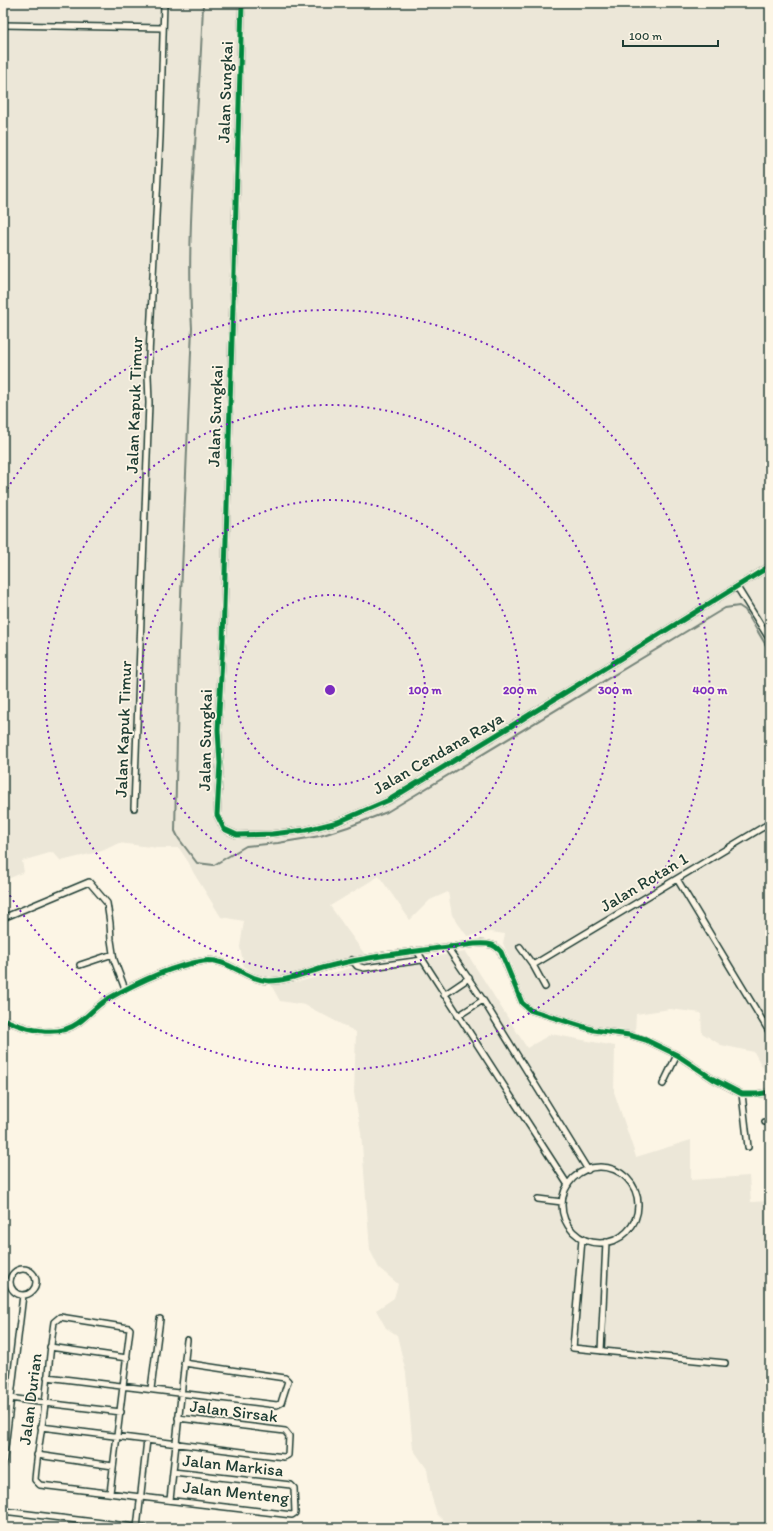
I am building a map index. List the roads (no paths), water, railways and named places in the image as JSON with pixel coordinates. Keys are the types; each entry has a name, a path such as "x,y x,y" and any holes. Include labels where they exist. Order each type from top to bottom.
{"street":[{"name":"Jalan Kapuk Timur","path":"134,808 149,403 148,375 160,137 164,3"},
{"name":"Jalan Sungkai","path":"224,829 217,815 220,763 218,730 223,640 242,3"},
{"path":"3,25 163,28"},
{"name":"Jalan Cendana Raya","path":"224,829 237,835 272,834 306,830 338,822 389,800 770,566"},
{"path":"737,587 770,640"},
{"name":"Jalan Rotan 1","path":"533,965 770,823"},
{"path":"677,879 770,1033"},
{"path":"3,918 89,882 107,903 113,954 126,989"},
{"path":"3,1019 14,1024 46,1032 66,1029 79,1022 103,1002 126,989 161,974 198,962 212,960 226,963 259,980 271,981 285,979 352,960 479,944 495,946 501,952 522,1003 530,1010 594,1030 638,1037 678,1055 714,1079 742,1094 770,1092"},
{"path":"520,946 533,965 545,987"},
{"path":"447,947 483,1000 588,1170"},
{"path":"416,951 568,1185"},
{"path":"80,965 113,954"},
{"path":"352,960 357,966 364,968 422,960"},
{"path":"444,995 469,978"},
{"path":"458,1016 483,1000"},
{"path":"663,1084 678,1055"},
{"path":"742,1094 748,1147"},
{"path":"606,1168 618,1172 632,1185 636,1196 636,1215 631,1226 618,1238 606,1242 593,1242 582,1238 568,1226 563,1215 562,1202 568,1185 577,1176 588,1170 606,1168"},
{"path":"538,1199 562,1202"},
{"path":"582,1238 572,1346 574,1348 725,1363"},
{"path":"601,1351 606,1242"},
{"path":"20,1269 30,1270 35,1275 36,1282 35,1288 30,1293 23,1295 16,1293 12,1289 10,1278 14,1272 20,1269"},
{"path":"3,1278 10,1278"},
{"path":"3,1465 12,1399 23,1295"},
{"name":"Jalan Durian","path":"110,1493 40,1485 35,1480 54,1322 56,1319 60,1318 128,1328 130,1332 127,1358"},
{"path":"151,1389 160,1320"},
{"path":"50,1347 127,1358 110,1493 170,1500 187,1340"},
{"path":"47,1377 277,1405 281,1403 288,1381 285,1378 184,1363"},
{"path":"3,1397 121,1412"},
{"name":"Jalan Sirsak","path":"176,1443 284,1457 288,1454 289,1436 285,1431 178,1418"},
{"path":"41,1427 176,1443"},
{"path":"137,1528 147,1440"},
{"path":"37,1456 114,1466"},
{"name":"Jalan Markisa","path":"173,1472 291,1485"},
{"name":"Jalan Menteng","path":"170,1500 292,1515 295,1513 294,1488 291,1485"},
{"path":"3,1511 144,1528"}],"waterway":[{"path":"203,3 190,247 192,328 179,644 175,831 179,839 197,863 214,865 246,846 278,843 320,836 387,812 725,608 739,606 745,610 770,652"}]}
